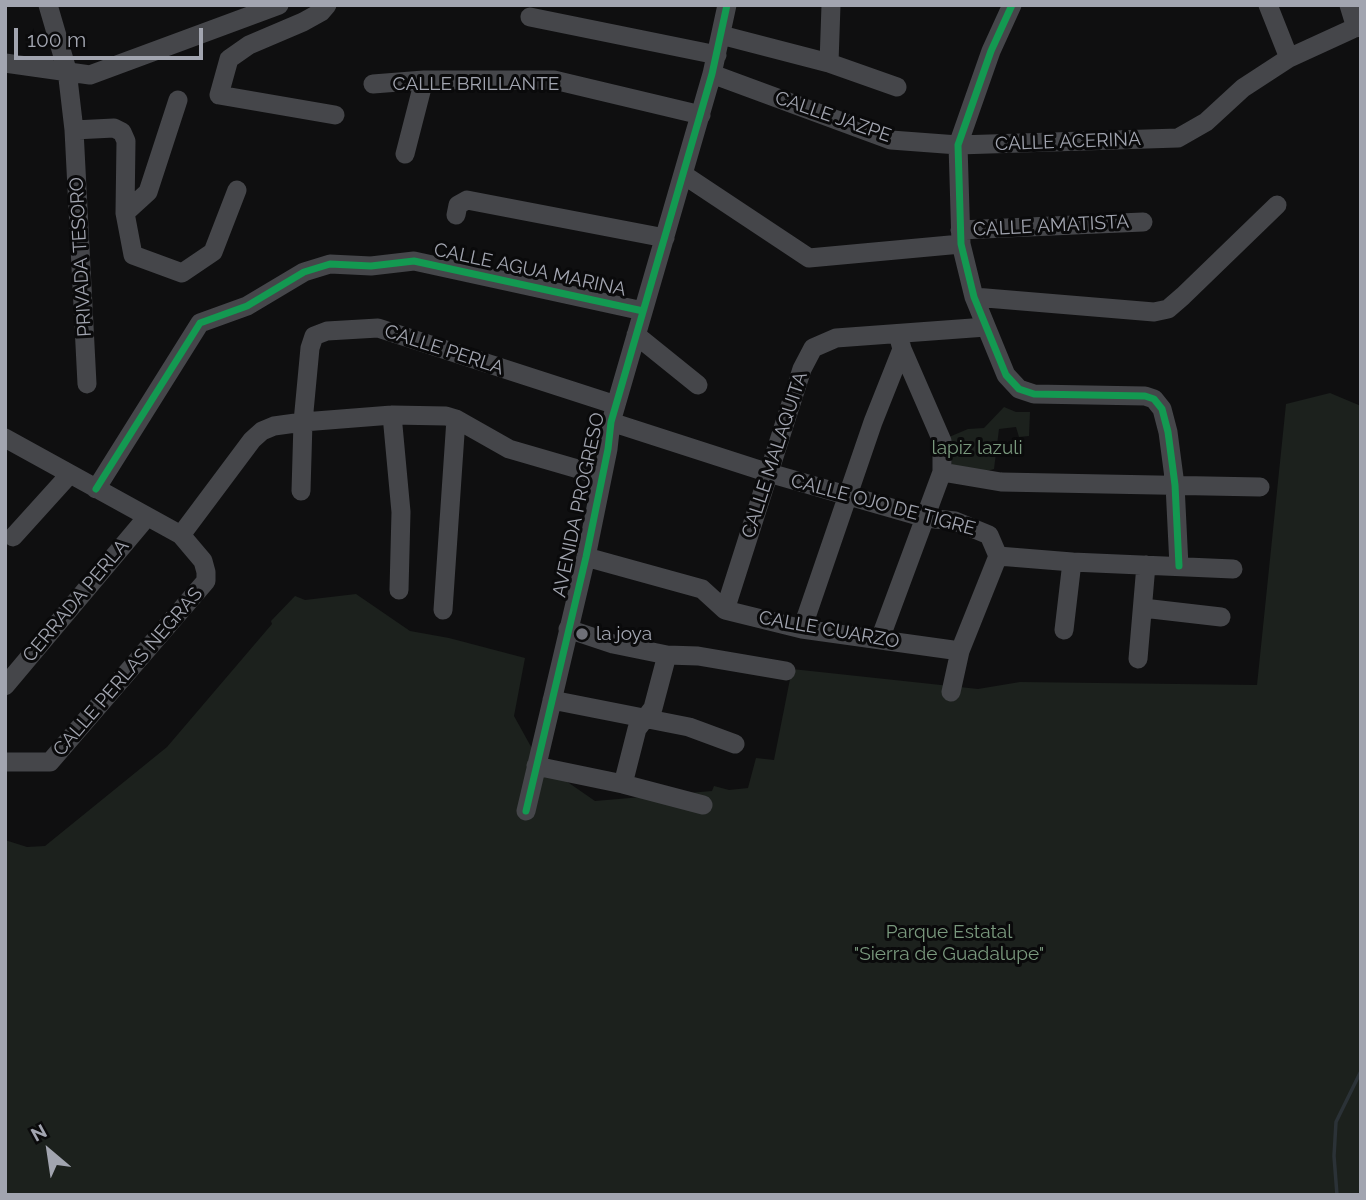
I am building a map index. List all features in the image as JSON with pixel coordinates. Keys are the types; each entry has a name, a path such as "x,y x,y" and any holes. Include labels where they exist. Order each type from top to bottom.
{"street":[{"name":"PRIVADA TESORO","path":"48,5 67,70 74,130 87,384"},
{"path":"5,63 90,75 279,5"},
{"path":"327,5 321,12 303,22 249,45 229,59 219,95 335,115"},
{"name":"AVENIDA PROGRESO","path":"526,811 586,557 613,413 701,115 727,5"},
{"path":"829,63 831,5"},
{"path":"1012,5 990,51 958,145 960,237 974,298 1006,375 1019,389 1034,394 1145,396 1154,399 1162,409 1175,485 1179,566"},
{"path":"1268,5 1289,58 1358,27 1349,5"},
{"path":"530,17 717,55 829,63 897,87"},
{"name":"CALLE JAZPE","path":"717,55 891,140 958,145"},
{"name":"CALLE ACERINA","path":"958,145 1178,138 1206,122 1243,88 1289,58"},
{"path":"405,154 424,80"},
{"name":"CALLE BRILLANTE","path":"373,84 424,80 554,80 701,115"},
{"path":"125,213 148,192 178,100"},
{"path":"74,130 114,128 122,132 126,141 125,213 134,255 182,273 213,252 237,190"},
{"path":"125,167 155,171"},
{"name":"CALLE AMATISTA","path":"684,175 809,258 960,237 1143,222"},
{"path":"974,298 1154,312 1168,309 1277,205"},
{"path":"462,207 665,239"},
{"name":"CALLE AGUA MARINA","path":"96,489 200,323 218,314 247,306 295,277 317,268 330,264 371,266 414,261 643,311"},
{"name":"CALLE MALAQUITA","path":"725,610 802,369 813,348 836,338 900,342 986,327"},
{"name":"CALLE PERLA","path":"303,422 310,348 314,336 327,331 378,328 613,413"},
{"path":"636,335 698,385"},
{"path":"880,639 942,472 942,440 900,342"},
{"path":"802,629 900,342"},
{"name":"CALLE OJO DE TIGRE","path":"613,413 769,474 926,518 955,521 989,535 998,556"},
{"path":"392,415 401,512 399,590"},
{"path":"5,438 181,535 252,440 262,431 274,426 303,422 392,415 446,416 509,449 602,477"},
{"path":"443,610 456,419"},
{"path":"301,491 303,422"},
{"path":"942,472 1001,482 1260,486"},
{"path":"13,537 70,474"},
{"name":"CERRADA PERLA","path":"5,686 147,517"},
{"name":"CALLE PERLAS NEGRAS","path":"5,762 50,762 206,581 203,561 181,535"},
{"path":"951,692 960,651 998,556 1233,569"},
{"name":"CALLE CUARZO","path":"586,557 702,589 725,610 802,629 960,651"},
{"path":"1064,630 1072,562"},
{"path":"1138,659 1146,565"},
{"path":"1143,608 1221,617"},
{"path":"568,629 613,645 786,671"},
{"path":"623,785 637,729 653,708 667,655"},
{"path":"552,700 688,727 735,744"},
{"path":"536,766 703,805"}],"green space":[{"name":"Parque Estatal \"Sierra de Guadalupe\"","path":"1330,393 1361,406 1361,1195 5,1195 5,840 27,847 45,846 167,747 272,624 271,621 295,596 305,600 356,594 410,631 525,658 514,716 540,763 595,801 712,791 714,786 729,790 748,788 756,758 774,760 792,669 978,689 1020,682 1257,685 1286,404"},
{"name":"lapiz lazuli","path":"1004,407 1016,412 1030,412 1029,436 1019,437 1016,427 999,429 994,469 987,471 952,465 949,437 968,429 984,428"}],"waterway":[{"path":"1337,1195 1334,1156 1336,1122 1361,1071"}],"cycle path":[{"path":"526,811 586,557 611,422 712,74 727,5"},
{"path":"1012,5 991,51 958,145 961,244 974,297 1006,375 1019,389 1034,394 1145,396 1154,399 1162,409 1175,485 1179,566"},
{"path":"96,489 200,323 247,306 304,272 330,264 371,266 414,261 643,311"}],"place":[{"name":"la joya","path":"582,634"}]}
